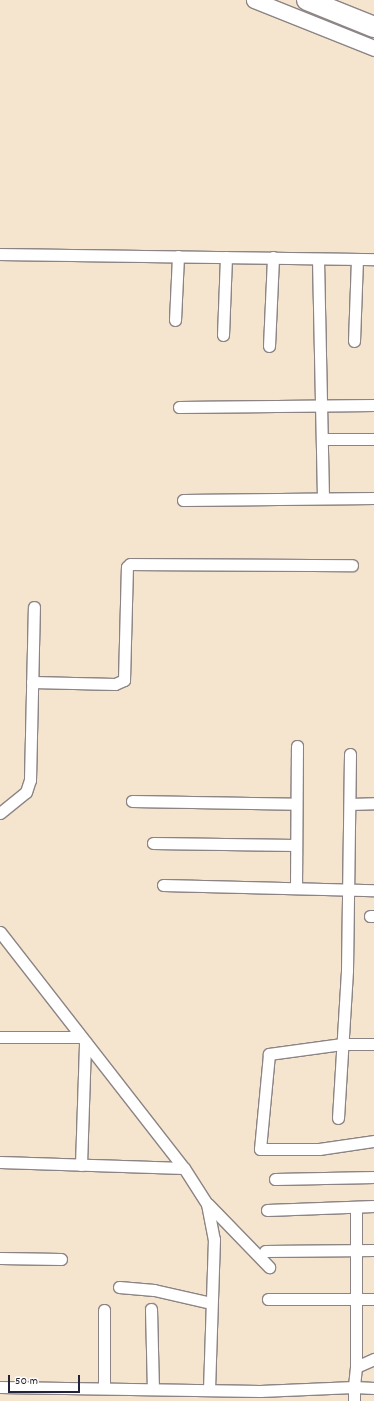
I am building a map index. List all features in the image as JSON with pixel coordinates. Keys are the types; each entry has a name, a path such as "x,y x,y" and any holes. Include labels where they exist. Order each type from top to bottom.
{"highway":[{"path":"307,0 374,27"},
{"path":"340,0 374,13"}],"main road":[{"path":"254,0 374,48"}],"street":[{"path":"0,254 374,259"},
{"path":"176,320 178,256"},
{"path":"223,335 226,257"},
{"path":"269,346 273,257"},
{"path":"318,259 323,498"},
{"path":"354,341 356,259"},
{"path":"179,407 374,404"},
{"path":"322,439 374,439"},
{"path":"183,500 374,498"},
{"path":"32,682 115,684 124,680 127,567 130,564 352,565"},
{"path":"0,813 29,786 34,607"},
{"path":"296,887 295,845 297,746"},
{"path":"338,1118 350,804 350,754"},
{"path":"132,801 296,804"},
{"path":"350,804 374,803"},
{"path":"153,843 295,845"},
{"path":"163,885 296,887 347,891 374,890"},
{"path":"1,935 184,1168 205,1200 269,1267"},
{"path":"0,1037 84,1039"},
{"path":"81,1164 84,1039"},
{"path":"374,1044 342,1044 269,1054 260,1149 319,1149 374,1141"},
{"path":"0,1162 184,1168"},
{"path":"276,1179 374,1177"},
{"path":"205,1200 214,1239 209,1390"},
{"path":"267,1210 374,1206"},
{"path":"354,1401 358,1301 356,1207"},
{"path":"265,1251 374,1250"},
{"path":"0,1258 61,1259"},
{"path":"120,1287 154,1290 211,1303"},
{"path":"268,1299 358,1301 374,1299"},
{"path":"151,1309 153,1389"},
{"path":"104,1310 104,1388"},
{"path":"356,1368 374,1359"},
{"path":"0,1387 153,1389 192,1395 209,1390 354,1387 374,1388"}]}
